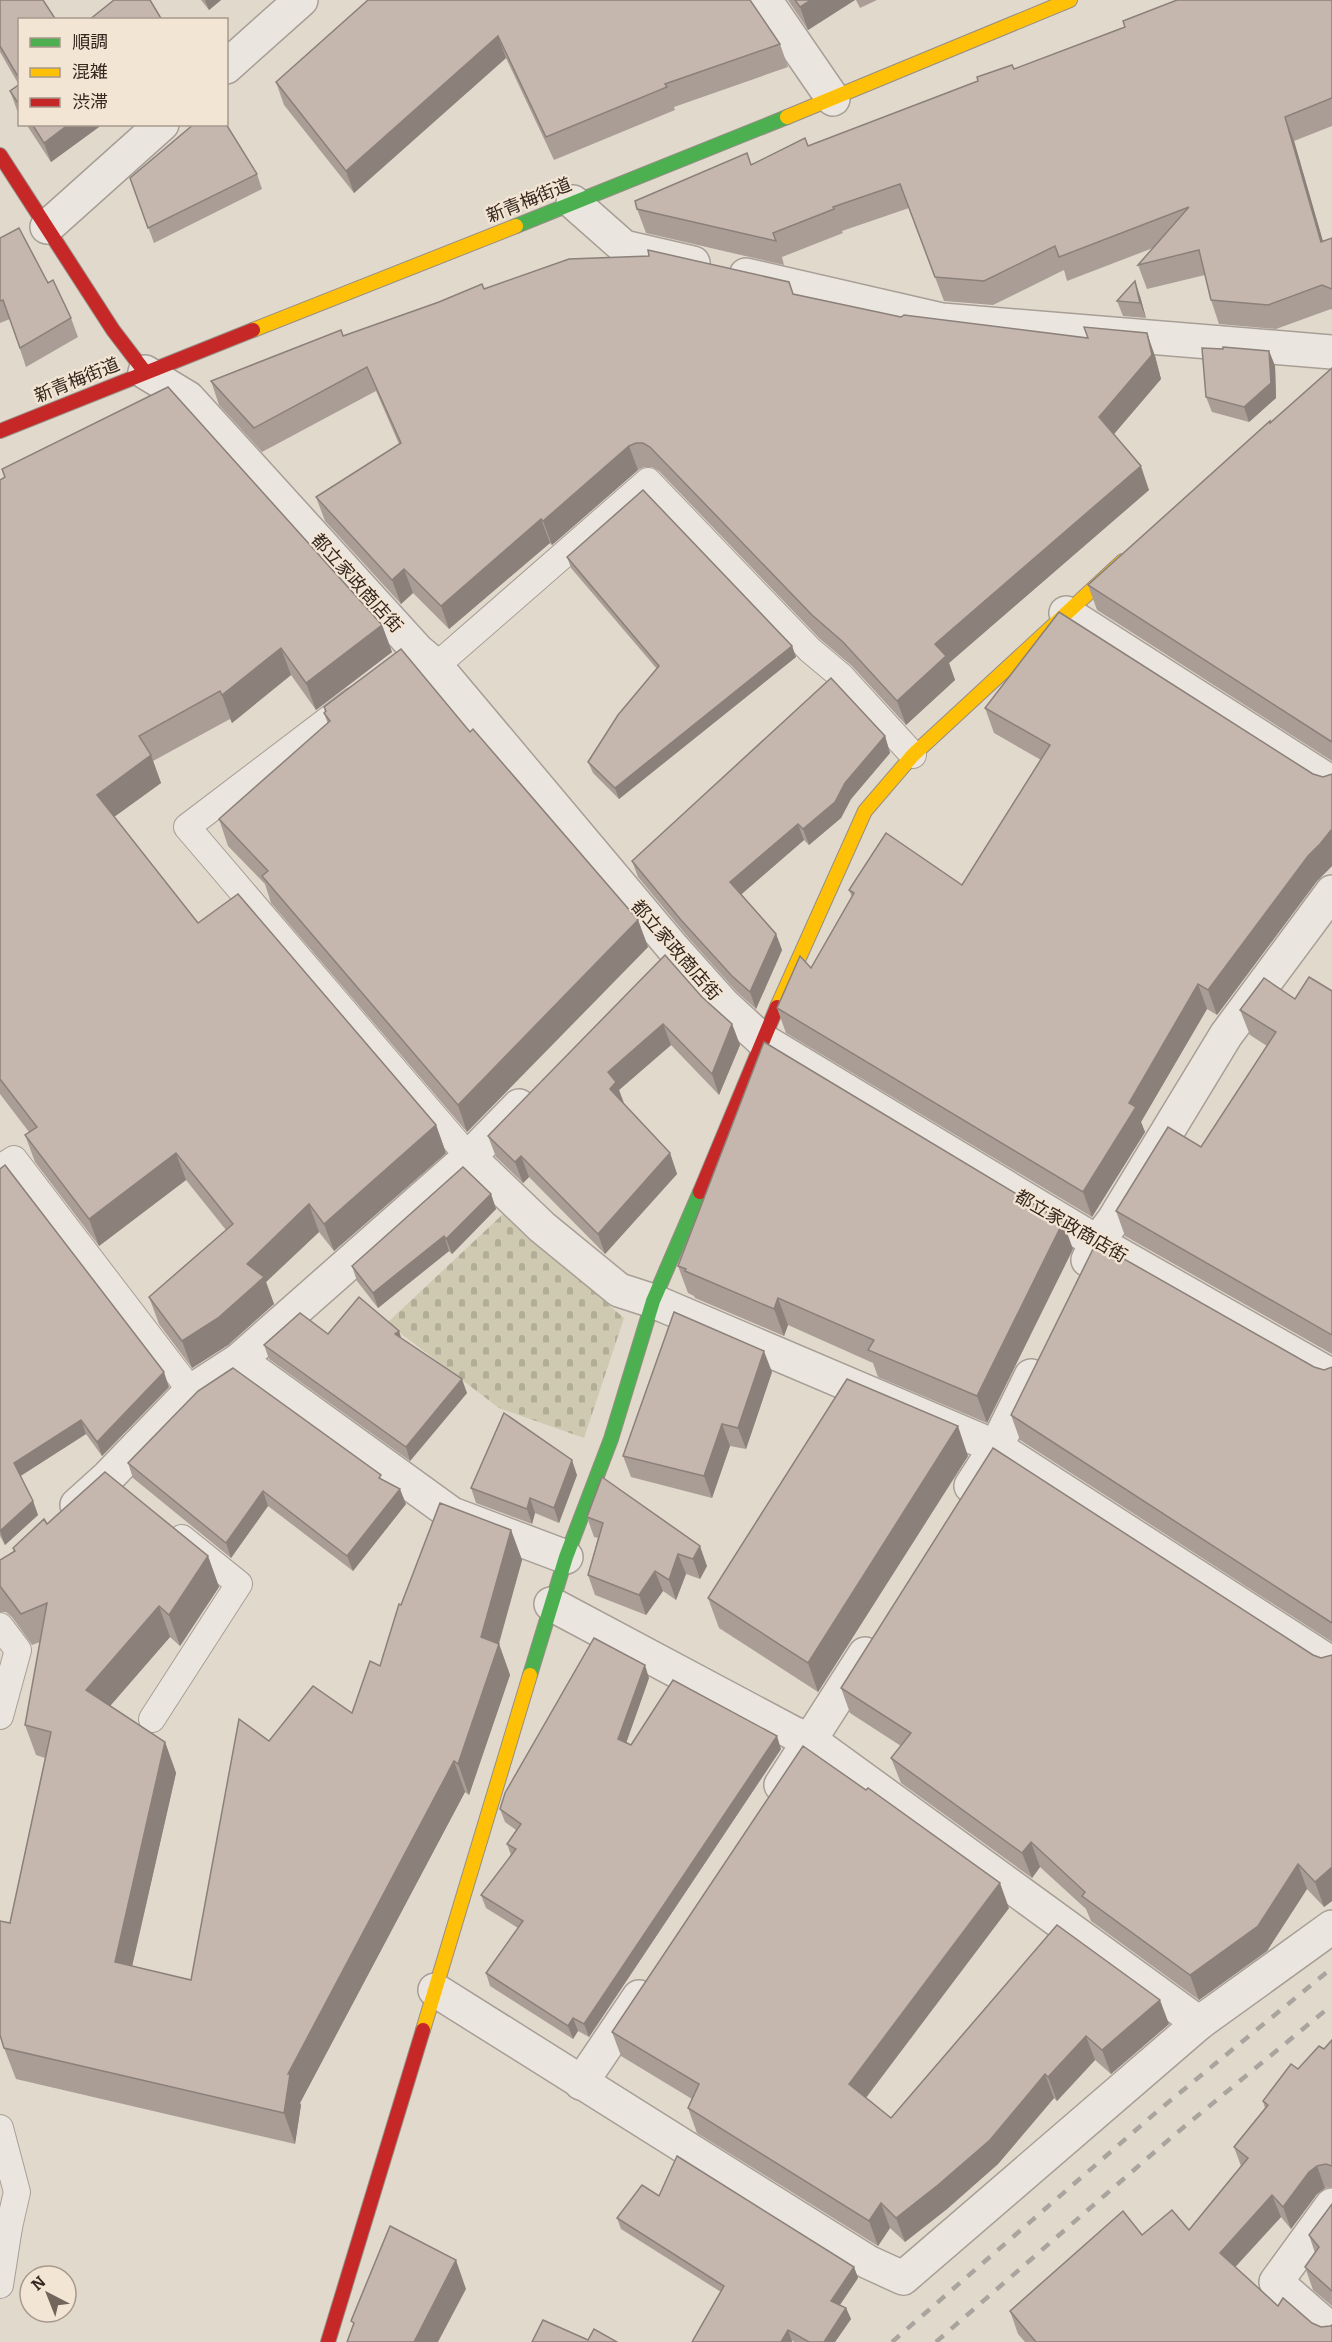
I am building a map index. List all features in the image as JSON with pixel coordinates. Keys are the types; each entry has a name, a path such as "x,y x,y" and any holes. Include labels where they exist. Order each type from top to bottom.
{"street":[{"path":"228,65 301,0"},
{"path":"765,0 833,99"},
{"name":"新青梅街道","path":"0,431 833,99 1070,0"},
{"path":"47,227 160,126"},
{"path":"0,155 113,330 145,372"},
{"path":"573,202 624,247 942,320 1332,352"},
{"name":"都立家政商店街","path":"145,372 188,398 673,948 724,1005 762,1040 1097,1242 1332,1376"},
{"path":"328,2342 551,1604 566,1557 611,1439 653,1302 762,1040 865,811 913,755 1137,549"},
{"path":"1066,613 1332,783"},
{"path":"1077,1283 1097,1242 1113,1221 1226,1035 1332,892"},
{"path":"648,973 673,948"},
{"path":"58,1522 117,1484 191,1391 239,1360 470,1157 543,1082"},
{"path":"470,1157 542,1227 619,1290 653,1302 996,1447 1332,1664"},
{"path":"957,1508 996,1447 1047,1344"},
{"path":"239,1360 452,1514 566,1557"},
{"path":"551,1604 810,1740 1199,2023"},
{"path":"765,1809 881,1629"},
{"path":"435,1990 868,2262 903,2278 1199,2023 1332,1927"},
{"path":"581,2083 653,1975"},
{"path":"1332,2205 1276,2282 1332,2331"}],"lane":[{"path":"418,661 648,481 810,650 841,676 913,755"},
{"path":"372,686 187,827 470,1157"},
{"path":"0,1167 14,1159 191,1391"},
{"path":"152,1719 239,1584 160,1520"},
{"path":"0,1626 18,1650 0,1716"},
{"path":"0,2128 17,2192 5,2227 0,2285"}],"green space":[{"path":"503,1214 624,1318 584,1438 499,1408 387,1323"}],"building":[{"path":"0,0 43,0 55,18 18,18 18,77 0,46"},
{"path":"114,0 150,0 161,18 92,18"},
{"path":"368,0 750,0 780,44 665,84 667,87 546,137 498,36 346,171 276,82"},
{"path":"795,0 811,0 800,7"},
{"path":"1177,0 1332,0 1332,98 1285,117 1321,242 1332,238 1332,289 1322,285 1268,305 1211,300 1199,250 1138,265 1189,207 1059,257 1055,246 984,281 935,277 900,184 833,207 834,209 773,233 776,241 637,209 635,201 747,153 751,165 805,138 808,146 978,81 977,77 1012,65 1014,69 1125,27 1123,21"},
{"path":"18,85 18,103 10,91"},
{"path":"33,126 66,126 44,143"},
{"path":"192,126 227,126 257,174 148,228 130,178"},
{"path":"19,228 48,283 53,280 71,318 20,348 3,300 0,301 0,238"},
{"path":"648,250 789,282 793,294 901,317 904,315 1088,338 1084,327 1147,333 1152,355 1099,417 1141,466 935,644 946,656 897,701 843,642 812,615 650,447 643,443 629,446 441,606 404,569 392,580 316,497 401,443 367,367 254,428 211,381 341,330 343,336 482,284 484,289 569,259 649,256"},
{"path":"1135,281 1140,303 1117,301"},
{"path":"1223,347 1269,351 1271,383 1244,407 1206,397 1202,348 1223,349"},
{"path":"1332,368 1332,742 1088,585"},
{"path":"168,387 382,625 306,683 281,648 222,695 220,691 139,736 151,755 97,795 198,923 238,894 436,1125 324,1224 309,1204 247,1264 264,1277 218,1318 182,1341 149,1297 233,1224 176,1153 89,1219 25,1135 37,1127 0,1079 0,480 5,477 2,469"},
{"path":"643,490 792,646 615,788 588,762 618,715 659,666 567,557"},
{"path":"1059,612 1313,774 1323,777 1332,774 1332,829 1308,856 1208,990 1198,984 1129,1103 1136,1107 1083,1192 777,1008 800,956 811,968 854,893 849,890 886,833 962,885 1050,745 985,708"},
{"path":"401,649 470,732 473,729 638,920 458,1105 262,876 268,871 219,819 330,721 324,713 326,711 324,707"},
{"path":"831,678 885,736 845,783 835,802 803,829 798,824 730,882 776,934 750,992 732,976 681,920 632,861"},
{"path":"665,955 702,997 732,1024 712,1074 663,1024 608,1072 616,1082 610,1089 670,1153 598,1234 521,1156 515,1162 488,1136"},
{"path":"1309,977 1332,991 1332,1335 1116,1211 1168,1127 1201,1147 1276,1032 1240,1010 1264,978 1295,999"},
{"path":"764,1042 1063,1222 977,1396 868,1350 874,1340 778,1298 774,1309 678,1266"},
{"path":"5,1165 164,1372 97,1442 81,1420 14,1463 33,1501 0,1531 0,1169"},
{"path":"463,1167 491,1194 446,1239 444,1236 373,1293 352,1266"},
{"path":"1096,1243 1314,1367 1324,1370 1332,1367 1332,1623 1011,1415"},
{"path":"359,1297 399,1331 395,1334 462,1379 406,1447 264,1345 300,1313 328,1334"},
{"path":"674,1312 764,1351 738,1428 722,1424 704,1476 623,1456"},
{"path":"233,1368 381,1475 379,1478 400,1489 347,1556 263,1491 226,1543 128,1463 198,1391"},
{"path":"847,1379 958,1426 808,1663 708,1598"},
{"path":"504,1413 572,1460 554,1508 530,1498 527,1509 471,1488"},
{"path":"993,1448 1313,1655 1321,1658 1332,1655 1332,1867 1315,1882 1298,1864 1258,1926 1190,1975 1082,1896 1085,1892 1031,1842 1022,1853 891,1758 911,1733 841,1688"},
{"path":"105,1472 208,1556 169,1615 159,1606 86,1690 165,1742 115,1962 191,1980 239,1719 269,1741 313,1686 352,1713 370,1661 380,1666 399,1604 401,1605 440,1503 511,1530 481,1637 499,1644 458,1764 454,1761 288,2074 290,2074 284,2113 4,2048 0,2035 0,1921 10,1923 51,1732 25,1725 47,1603 21,1614 0,1586 0,1560 15,1551 13,1548 44,1519 47,1524"},
{"path":"602,1477 700,1546 693,1559 678,1554 669,1580 655,1571 639,1595 588,1575 603,1523 587,1517"},
{"path":"594,1638 645,1665 618,1739 631,1745 673,1680 777,1736 584,2024 573,2018 568,2026 486,1973 523,1921 481,1895 516,1849 507,1844 521,1824 500,1809 505,1793"},
{"path":"803,1746 866,1790 868,1788 1000,1883 849,2084 891,2118 1057,1925 1160,2000 1102,2050 1086,2036 1048,2077 1045,2074 990,2140 896,2218 881,2203 869,2221 688,2108 699,2084 612,2032"},
{"path":"1332,2040 1332,2166 1326,2164 1317,2166 1309,2172 1283,2207 1272,2195 1220,2253 1278,2306 1283,2298 1312,2323 1321,2327 1332,2325 1332,2342 1036,2342 1010,2311 1123,2211 1142,2235 1172,2210 1189,2230 1248,2158 1234,2147 1268,2105 1263,2101 1291,2064 1298,2069 1319,2046 1324,2049"},
{"path":"677,2156 854,2267 831,2301 846,2308 824,2342 809,2342 788,2330 781,2342 692,2342 724,2286 617,2218 642,2185 659,2196"},
{"path":"1332,2204 1332,2291 1305,2267 1319,2247 1309,2235"},
{"path":"390,2226 456,2260 414,2342 347,2342 354,2323 351,2321"},
{"path":"543,2320 588,2340 594,2329 617,2342 532,2342"}],"railway":[{"path":"892,2342 1160,2109 1332,1968"},
{"path":"936,2342 1173,2136 1332,2005"}],"traffic: fast":[{"path":"516,226 787,117"},
{"path":"530,1675 566,1557 611,1439 653,1301 700,1192"}],"traffic: slow":[{"path":"787,117 1070,0"},
{"path":"253,330 516,226"},
{"path":"777,1007 865,811 913,755 1123,561"},
{"path":"423,2030 530,1675"}],"traffic: jam":[{"path":"0,155 113,330 145,372"},
{"path":"0,431 253,330"},
{"path":"700,1192 777,1007"},
{"path":"328,2342 423,2030"}]}
